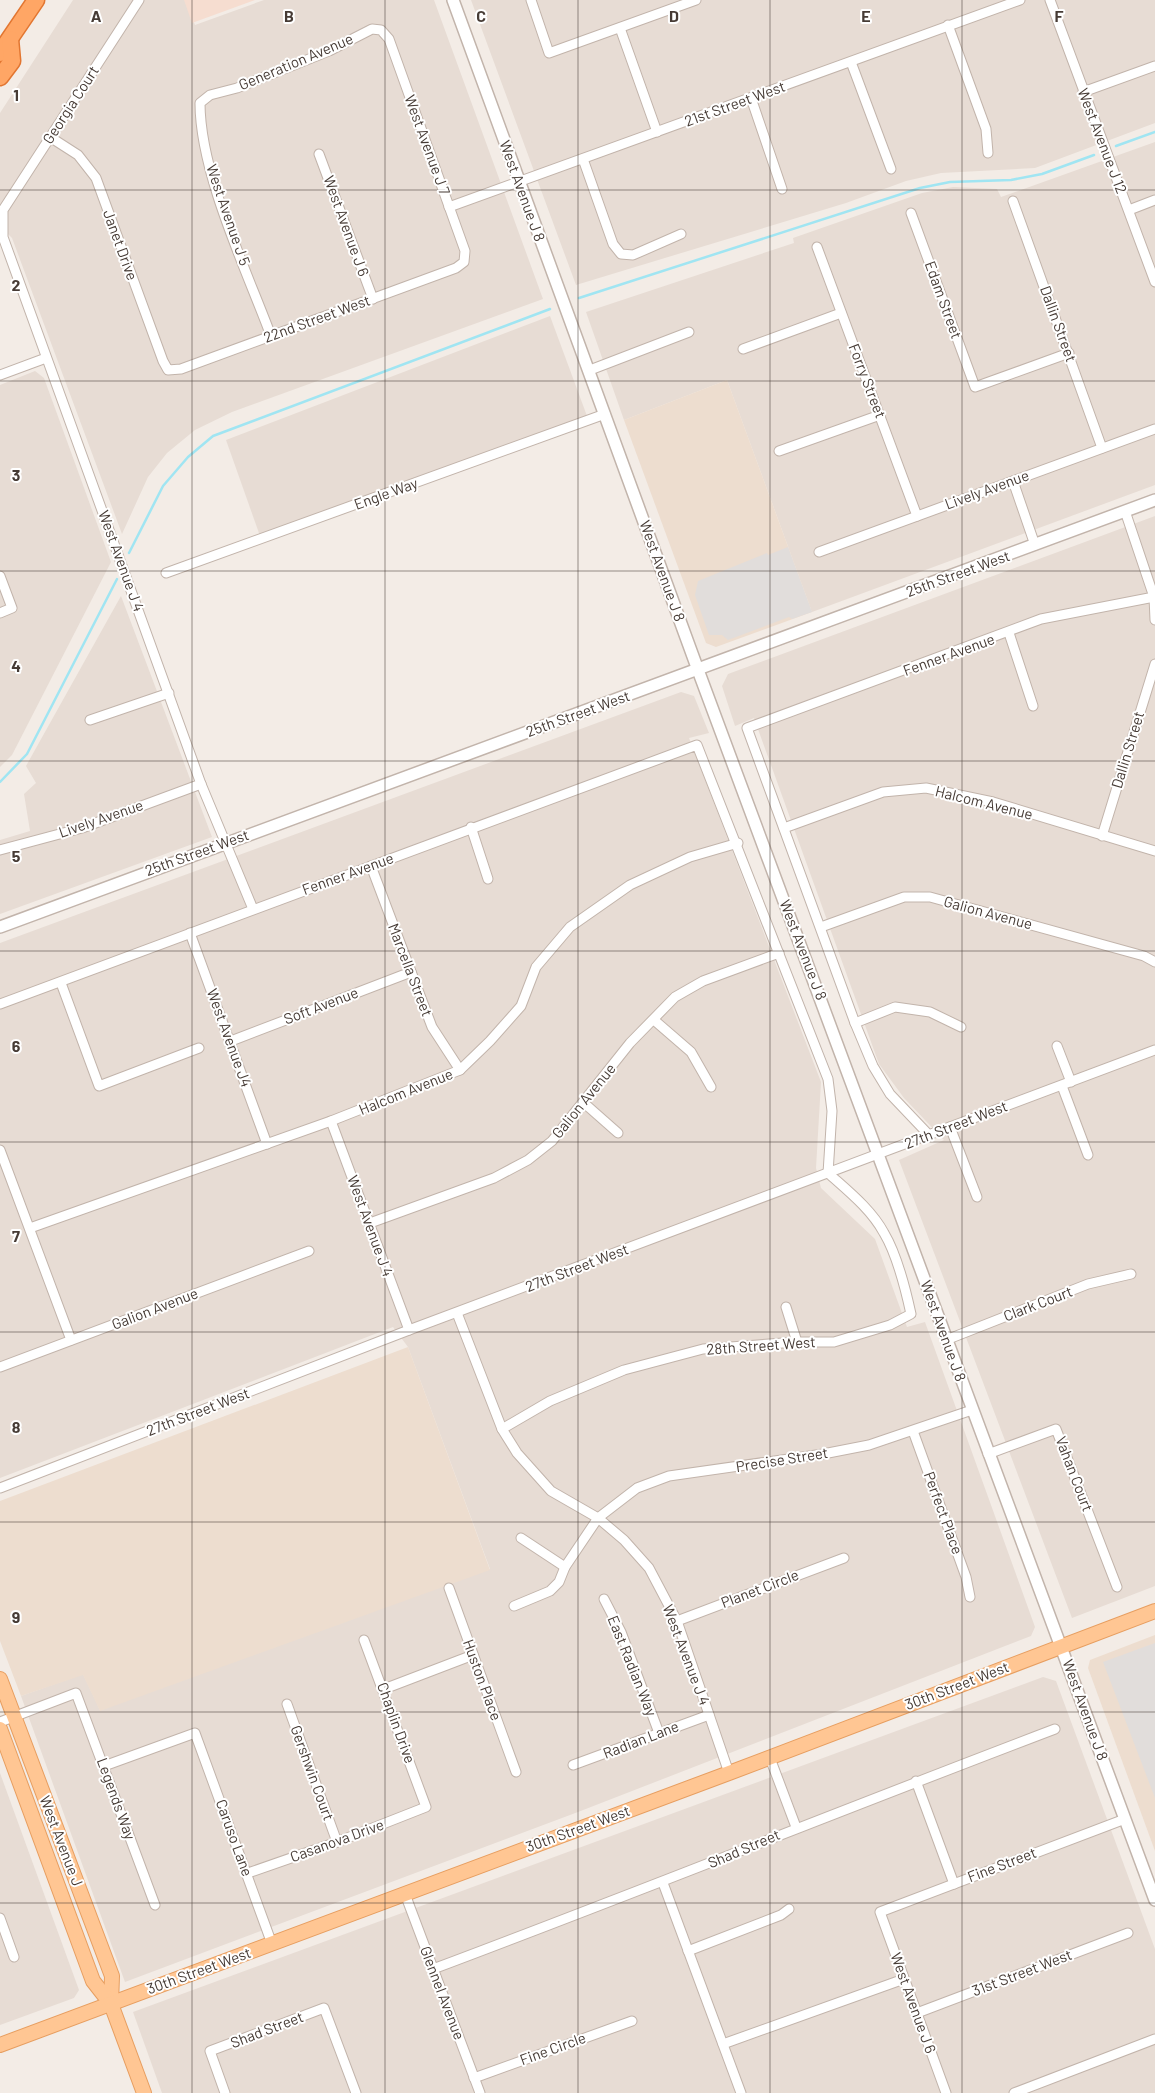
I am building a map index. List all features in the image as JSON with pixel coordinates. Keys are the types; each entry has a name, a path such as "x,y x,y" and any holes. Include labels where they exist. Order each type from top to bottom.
{"highway":[{"path":"0,53 36,0"},
{"path":"0,77 12,61 10,38"}],"main road":[{"name":"30th Street West","path":"0,2045 770,1758 1155,1611"},
{"name":"West Avenue J","path":"0,1679 112,1976 111,2004"},
{"name":"West Avenue J","path":"0,1729 93,1981 111,2004 144,2093"}],"street":[{"name":"Georgia Court","path":"2,210 139,0"},
{"name":"West Avenue J 8","path":"453,0 590,370 698,670 880,1154 988,1454 1155,1900"},
{"path":"531,0 549,53 696,0"},
{"name":"21st Street West","path":"449,206 1020,0"},
{"name":"West Avenue J 12","path":"1050,0 1155,282"},
{"path":"948,26 986,130 988,153"},
{"path":"620,28 657,132"},
{"name":"Generation Avenue","path":"210,95 237,88 329,51 372,29 381,30"},
{"name":"West Avenue J 7","path":"381,30 389,39 466,252 464,262"},
{"path":"851,62 891,169"},
{"path":"1083,92 1155,66"},
{"name":"West Avenue J 5","path":"210,95 200,103 200,117 214,184 271,336"},
{"path":"752,98 782,189"},
{"name":"Janet Drive","path":"50,137 78,155 96,178 162,361 168,370"},
{"name":"West Avenue J 6","path":"319,154 373,299"},
{"path":"583,159 613,244 621,254 633,255 681,234"},
{"path":"1128,210 1155,200"},
{"name":"Dallin Street","path":"1013,201 1102,448"},
{"name":"West Avenue J 4","path":"2,210 3,237 46,358 201,784 253,909"},
{"name":"Edam Street","path":"911,213 975,387 1069,353"},
{"name":"Forry Street","path":"817,247 917,516"},
{"name":"22nd Street West","path":"168,370 181,369 373,299 456,268 464,262"},
{"path":"743,349 841,313"},
{"path":"590,370 689,332"},
{"path":"0,375 46,358"},
{"name":"Engle Way","path":"166,573 605,414"},
{"path":"779,451 880,415"},
{"name":"Lively Avenue","path":"819,552 1155,429"},
{"path":"1012,481 1036,545"},
{"name":"25th Street West","path":"0,927 1155,500"},
{"path":"1125,511 1154,597 1155,620"},
{"path":"0,576 12,608 0,613"},
{"name":"Fenner Avenue","path":"784,828 748,728 1009,633 1041,619 1154,597"},
{"path":"1009,633 1034,706"},
{"name":"Dallin Street","path":"1102,836 1155,664"},
{"path":"90,720 169,693"},
{"name":"Fenner Avenue","path":"0,1004 61,983 471,827 697,745 738,843"},
{"name":"Lively Avenue","path":"0,850 82,828 201,784"},
{"name":"Halcom Avenue","path":"784,828 883,792 926,788 993,802 1155,851"},
{"path":"471,827 488,879"},
{"path":"784,828 855,1023 873,1066 890,1094 929,1135"},
{"path":"738,843 828,1079 832,1112 828,1173"},
{"name":"Halcom Avenue","path":"30,1228 331,1121 460,1070 490,1041 521,1006 536,967 570,927 630,885 690,858 738,843"},
{"name":"Marcella Street","path":"371,866 432,1027 460,1070"},
{"name":"Galion Avenue","path":"821,927 904,897 930,897 1144,956 1155,962"},
{"name":"West Avenue J4","path":"190,933 267,1144"},
{"name":"Galion Avenue","path":"370,1224 494,1178 528,1160 552,1141 630,1043 675,997 703,980 779,953"},
{"name":"Soft Avenue","path":"231,1041 411,972"},
{"path":"61,983 99,1086 199,1048"},
{"path":"855,1023 895,1007 930,1012 961,1027"},
{"path":"654,1020 691,1052 711,1086"},
{"path":"1057,1046 1066,1084 1088,1155"},
{"name":"27th Street West","path":"0,1488 409,1330 1155,1050"},
{"path":"584,1103 618,1133"},
{"name":"West Avenue J 4","path":"331,1121 409,1330"},
{"path":"950,1127 978,1197"},
{"path":"0,1150 71,1340"},
{"name":"28th Street West","path":"502,1429 550,1401 624,1370 704,1349 797,1342 834,1342 890,1325 911,1314 907,1292 885,1233 866,1209 828,1173"},
{"name":"Galion Avenue","path":"0,1367 309,1251"},
{"name":"Clark Court","path":"946,1340 1088,1284 1131,1274"},
{"path":"786,1307 797,1342"},
{"name":"West Avenue J 4","path":"457,1313 502,1429 518,1454 551,1491 598,1518 624,1540 649,1568 676,1621 729,1773"},
{"name":"Precise Street","path":"514,1606 550,1591 559,1582 565,1567 598,1518 637,1488 669,1476 823,1454 869,1445 972,1410"},
{"name":"Vahan Court","path":"988,1454 1056,1429 1117,1587"},
{"name":"Perfect Place","path":"913,1431 966,1577 970,1597"},
{"path":"521,1538 565,1567"},
{"name":"Planet Circle","path":"676,1621 844,1558"},
{"name":"Huston Place","path":"449,1588 516,1772"},
{"name":"East Radian Way","path":"604,1599 621,1632 659,1733"},
{"name":"Chaplin Drive","path":"364,1640 384,1689 426,1807"},
{"path":"384,1689 473,1655"},
{"name":"Legends Way","path":"14,1717 76,1693 155,1905"},
{"name":"Gershwin Court","path":"287,1704 337,1842"},
{"name":"Radian Lane","path":"574,1765 709,1715"},
{"path":"0,1722 14,1717"},
{"name":"Shad Street","path":"434,1969 663,1883 796,1827 1055,1729"},
{"name":"Caruso Lane","path":"104,1766 195,1732 248,1873 272,1944"},
{"path":"770,1758 796,1827"},
{"path":"916,1781 954,1884"},
{"name":"Casanova Drive","path":"248,1873 337,1842 426,1807"},
{"name":"Fine Street","path":"880,1912 1125,1819"},
{"path":"663,1883 741,2093"},
{"name":"Glennel Avenue","path":"405,1894 480,2093"},
{"path":"688,1951 781,1915 790,1909"},
{"name":"West Avenue J 6","path":"880,1912 946,2093"},
{"path":"0,1918 14,1957"},
{"name":"31st Street West","path":"916,2013 1128,1933"},
{"path":"723,2044 904,1979"},
{"name":"Shad Street","path":"225,2093 210,2051 324,2008 356,2093"},
{"name":"Fine Circle","path":"474,2078 632,2021"},
{"path":"1014,2093 1155,2039"}],"shaded area":[{"path":"73,0 185,0 195,25 264,0 434,0 543,299 232,412 195,430 167,453 148,477 122,534 12,238 0,226 0,113"},
{"path":"184,0 255,0 192,23"},
{"path":"471,0 1155,0 1155,123 1035,168 941,173 906,181 846,203 576,285"},
{"path":"1155,142 1155,485 812,612 727,380 624,420 586,312 794,243 793,238 922,193 953,187 997,189 1001,197"},
{"path":"550,316 587,416 260,536 226,440"},
{"path":"35,371 44,378 111,562 12,755 0,767 0,385"},
{"path":"727,380 812,612 716,647 706,643 624,420"},
{"path":"1155,516 1155,1586 1072,1618 899,1160 944,1140 904,1098 879,1064 754,718 735,726 722,686 728,674"},
{"path":"788,547 812,612 792,619 789,617 728,640 722,635 709,635 695,595 698,581 767,553 768,555"},
{"path":"121,596 212,837 0,914 0,840 30,831 24,794 36,783 26,766"},
{"path":"681,692 694,696 709,733 689,738 821,1082 816,1168 821,1188 875,1239 907,1327 925,1322 1035,1627 1031,1636 578,1812 125,1982 21,1696 83,1674 100,1710 490,1569 408,1347 393,1327 0,1478 0,943"},
{"path":"408,1347 490,1570 100,1711 83,1675 21,1696 0,1641 0,1501"},
{"path":"1155,1635 1155,1851 1088,1668 1090,1660"},
{"path":"1155,1643 1155,1798 1103,1662"},
{"path":"1043,1677 1056,1681 1155,1949 1155,2093 162,2093 133,2012"},
{"path":"0,1773 79,1990 74,1998 0,2025"}],"waterway":[{"path":"1116,146 1155,132"},
{"path":"579,298 920,188 950,182 1011,180 1042,174 1094,155"},
{"path":"129,553 163,486 188,457 213,436 550,309"},
{"path":"0,782 27,754 117,579"}]}
